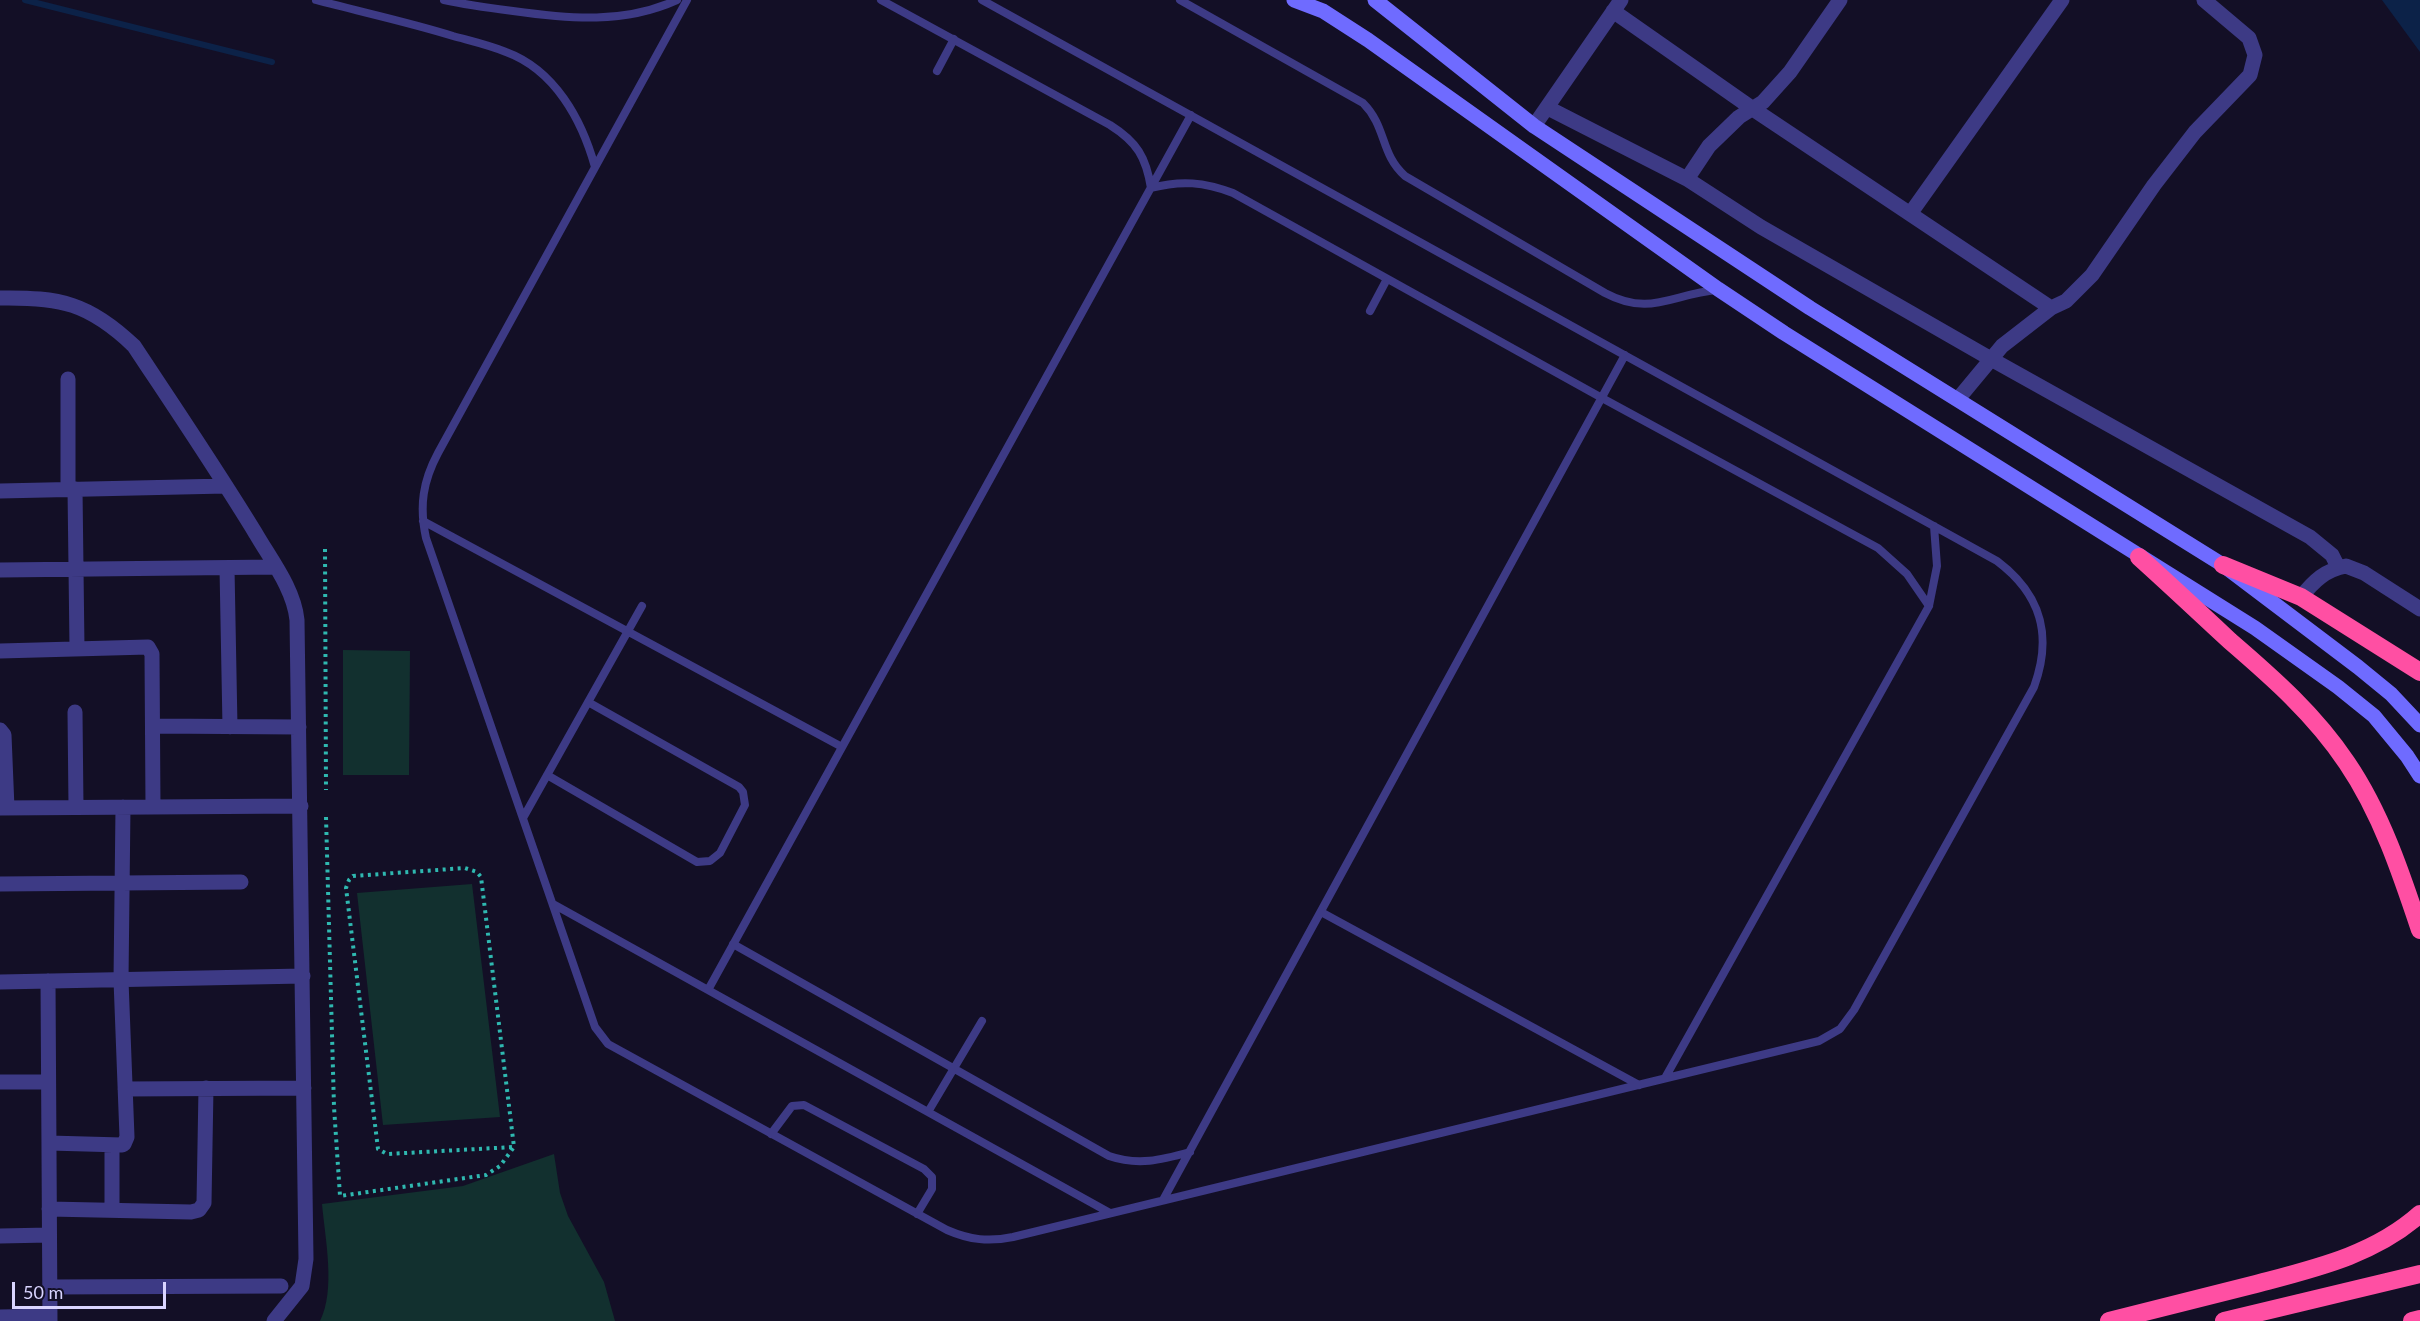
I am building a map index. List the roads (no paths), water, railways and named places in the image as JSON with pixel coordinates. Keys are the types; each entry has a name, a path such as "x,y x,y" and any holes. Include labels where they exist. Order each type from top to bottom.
{"highway":[{"path":"2139,557 2279,683 2317,721 2348,763 2373,809 2394,858 2420,930"},
{"path":"2223,565 2301,597 2420,672"},
{"path":"2109,1321 2321,1266 2359,1253 2408,1224 2420,1214"},
{"path":"2224,1321 2420,1274"},
{"path":"2412,1321 2420,1319"}],"main road":[{"path":"1294,0 1323,10 1368,40 1718,290 2139,557 2256,628 2374,716 2407,756 2420,776"},
{"path":"1375,0 1534,126 1810,308 2223,565 2358,667 2391,694 2420,725"}],"street":[{"path":"1687,179 1708,146 1739,117 1763,102 1790,72 1840,0"},
{"path":"1910,214 2062,0"},
{"path":"1958,399 2002,346 2050,308 2066,301 2092,275 2154,185 2195,132 2250,75 2255,55 2249,38 2204,0"},
{"path":"1534,126 1617,5 1752,108 2050,308"},
{"path":"1548,108 1687,179 1761,227 1991,359 2310,537 2332,555 2338,567"},
{"path":"0,298 59,300 94,315 134,346 276,567 296,612 301,806 306,1273 298,1292 274,1321"},
{"path":"68,379 77,648"},
{"path":"0,491 226,486"},
{"path":"2301,597 2316,579 2338,567 2346,566 2364,573 2420,609"},
{"path":"0,570 276,567"},
{"path":"227,568 230,727"},
{"path":"0,651 148,647 152,654 153,807"},
{"path":"75,712 76,807"},
{"path":"153,726 299,727"},
{"path":"0,730 4,735 3,808 301,806"},
{"path":"49,1143 112,1145 124,1144 127,1137 121,980 123,807"},
{"path":"0,884 241,882"},
{"path":"0,982 303,976"},
{"path":"0,1317 50,1318 48,981"},
{"path":"0,1082 48,1082"},
{"path":"49,1209 191,1212 202,1207 204,1203 206,1088"},
{"path":"125,1089 304,1088"},
{"path":"112,1145 112,1210"},
{"path":"0,1236 50,1235"},
{"path":"50,1287 281,1286"}],"lane":[{"path":"315,0 439,31 508,52 527,63 547,79 573,112 588,143 595,167"},
{"path":"444,0 488,8 581,19 637,14 678,0"},
{"path":"687,0 429,469 424,486 423,521 426,538 595,1027 608,1044 917,1214 960,1236 986,1241 999,1240 1819,1041 1840,1029 1854,1010 2034,687 2040,670 2043,634 2040,616 2033,600 2011,572 1997,561 982,0"},
{"path":"881,0 1126,136 1139,151 1148,168 1151,188"},
{"path":"1180,0 1363,103 1378,121 1392,162 1405,176 1605,293 1626,303 1650,305 1689,294 1718,290"},
{"path":"937,71 954,39"},
{"path":"708,990 1191,115"},
{"path":"1151,188 1171,183 1192,182 1214,185 1233,193 1878,548 1907,574 1929,606"},
{"path":"1370,311 1387,279"},
{"path":"1163,1200 1625,355"},
{"path":"423,521 842,747"},
{"path":"1665,1078 1929,606 1937,566 1934,526"},
{"path":"523,818 642,606"},
{"path":"547,775 697,862 710,861 720,853 745,804 743,792 739,787 588,702"},
{"path":"553,904 1110,1213"},
{"path":"1321,912 1639,1084"},
{"path":"733,944 1109,1156 1143,1163 1190,1152"},
{"path":"928,1112 982,1022"},
{"path":"771,1134 792,1106 804,1105 924,1169 932,1177 932,1189 917,1214"}],"water":[{"path":"2382,0 2420,0 2420,52"}],"waterway":[{"path":"25,0 272,62"}]}
